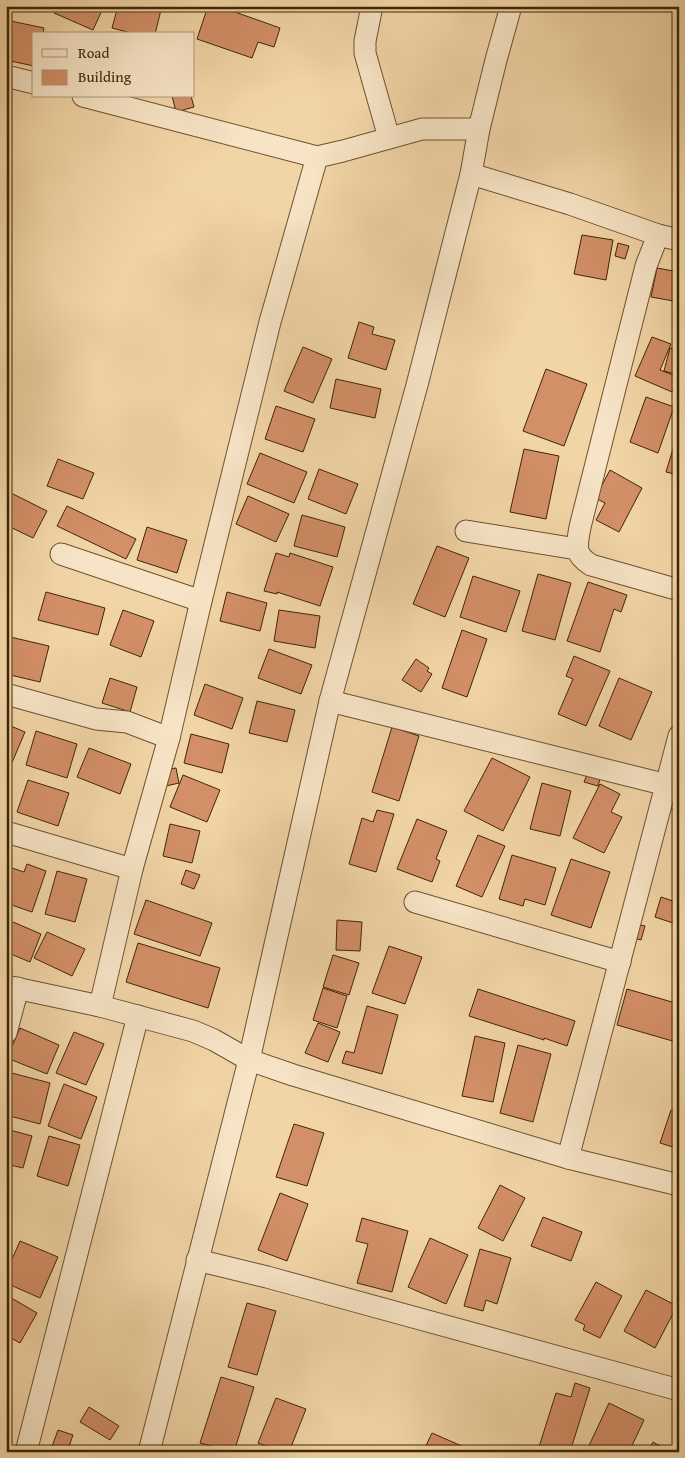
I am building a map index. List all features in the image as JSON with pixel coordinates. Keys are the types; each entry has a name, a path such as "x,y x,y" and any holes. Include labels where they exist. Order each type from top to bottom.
{"street":[{"path":"372,6 365,41 365,53 389,138"},
{"path":"149,1452 250,1060 330,701 417,385 471,174 479,129 511,6"},
{"path":"6,76 32,82"},
{"path":"91,98 316,157 422,129 479,129"},
{"path":"100,1006 132,869 169,738 270,322 316,157"},
{"path":"471,174 570,204 658,235 679,240"},
{"path":"658,235 646,266 580,527 577,549 582,559 591,565 679,590"},
{"path":"466,531 577,549"},
{"path":"61,554 201,601"},
{"path":"6,694 96,719 127,722 169,738"},
{"path":"330,701 667,785"},
{"path":"568,1158 679,736"},
{"path":"6,832 132,869"},
{"path":"415,902 620,962"},
{"path":"6,1033 12,987 100,1006 193,1031 214,1040 250,1060 293,1075 568,1158 679,1185"},
{"path":"26,1452 138,1016"},
{"path":"197,1260 679,1390"}],"building":[{"path":"57,6 104,6 93,30 54,13"},
{"path":"118,6 162,6 156,32 127,32 112,28"},
{"path":"208,6 218,6 280,28 274,47 258,42 252,58 197,39"},
{"path":"6,20 44,28 43,32 32,32 32,66 6,60"},
{"path":"172,98 192,98 194,107 176,112"},
{"path":"582,235 613,240 606,280 574,274"},
{"path":"618,243 629,246 625,259 615,256"},
{"path":"657,268 679,272 679,302 651,297"},
{"path":"359,322 374,327 372,334 395,340 386,370 348,358"},
{"path":"652,337 671,344 660,370 678,377 672,392 635,376"},
{"path":"303,347 332,359 313,403 284,391"},
{"path":"670,348 679,351 679,375 664,371"},
{"path":"546,369 587,384 564,446 523,431"},
{"path":"336,379 381,389 375,418 330,408"},
{"path":"646,397 674,407 658,453 630,442"},
{"path":"276,406 315,419 303,452 265,439"},
{"path":"679,429 679,475 666,472"},
{"path":"524,449 559,456 546,519 510,512"},
{"path":"260,453 307,472 294,503 247,484"},
{"path":"58,459 94,473 83,499 47,486"},
{"path":"319,469 358,484 346,514 308,499"},
{"path":"610,470 642,488 619,532 596,520 605,503 595,498"},
{"path":"11,493 47,511 33,538 6,525 6,502"},
{"path":"248,496 289,514 276,542 236,524"},
{"path":"67,506 136,539 126,559 57,526"},
{"path":"302,515 345,527 337,557 294,546"},
{"path":"147,527 187,540 177,573 137,560"},
{"path":"437,546 469,558 445,617 413,604"},
{"path":"276,553 289,557 290,553 333,567 320,606 277,592 277,594 264,591"},
{"path":"538,574 571,583 555,640 522,631"},
{"path":"473,576 520,591 506,632 460,617"},
{"path":"588,582 627,595 621,612 614,609 600,652 567,641"},
{"path":"46,592 105,608 98,635 38,620"},
{"path":"227,592 267,603 260,631 220,621"},
{"path":"123,610 154,621 141,657 110,645"},
{"path":"279,610 320,616 315,648 274,641"},
{"path":"462,630 487,639 467,697 442,688"},
{"path":"6,636 49,646 40,682 6,674"},
{"path":"269,649 312,665 301,694 258,678"},
{"path":"574,656 610,671 586,726 558,714 573,679 566,676"},
{"path":"416,659 429,668 427,671 432,674 421,692 402,680"},
{"path":"110,678 137,687 130,712 102,703"},
{"path":"619,678 652,692 631,740 599,726"},
{"path":"205,684 243,698 232,729 194,715"},
{"path":"257,701 295,710 287,742 249,733"},
{"path":"6,724 25,732 11,765 6,763"},
{"path":"392,727 419,736 399,801 372,792"},
{"path":"36,731 77,744 67,778 26,765"},
{"path":"191,734 229,744 222,773 184,763"},
{"path":"89,748 131,764 120,794 77,777"},
{"path":"492,758 530,777 503,831 464,811"},
{"path":"176,768 179,783 166,786 163,770"},
{"path":"588,772 601,775 598,786 584,782"},
{"path":"183,775 220,790 207,822 170,807"},
{"path":"28,780 69,793 58,826 17,812"},
{"path":"542,783 571,791 560,836 530,829"},
{"path":"600,784 620,794 611,812 622,817 604,853 573,838"},
{"path":"679,786 679,812 668,807"},
{"path":"377,810 394,814 376,872 349,864 362,818 373,822"},
{"path":"417,819 447,831 436,859 440,861 432,882 397,869"},
{"path":"170,824 200,831 192,863 163,856"},
{"path":"478,835 505,846 482,897 456,886"},
{"path":"512,855 556,868 545,905 525,899 523,906 499,899"},
{"path":"571,859 610,872 591,928 551,915"},
{"path":"27,864 46,871 32,912 6,903 6,866 24,872"},
{"path":"186,870 200,875 194,889 181,884"},
{"path":"57,871 87,879 75,922 45,914"},
{"path":"661,897 679,903 679,925 655,917"},
{"path":"146,900 212,923 200,956 134,934"},
{"path":"6,919 41,934 30,962 6,952"},
{"path":"337,920 362,922 360,951 336,950"},
{"path":"632,923 645,926 641,940 629,937"},
{"path":"47,932 85,949 72,976 34,958"},
{"path":"138,943 220,968 208,1008 126,982"},
{"path":"389,946 422,957 405,1004 372,993"},
{"path":"333,955 359,963 349,995 323,987"},
{"path":"323,988 347,996 337,1028 313,1020"},
{"path":"478,989 575,1021 567,1046 469,1016"},
{"path":"627,989 679,1004 679,1033 676,1042 617,1025"},
{"path":"367,1006 398,1015 382,1074 342,1063 346,1051 354,1053"},
{"path":"318,1023 340,1032 328,1062 305,1053"},
{"path":"20,1028 59,1045 47,1074 7,1058"},
{"path":"74,1032 104,1044 86,1085 56,1073"},
{"path":"475,1036 505,1043 493,1102 462,1096"},
{"path":"518,1045 551,1054 533,1122 500,1113"},
{"path":"8,1072 50,1083 40,1124 6,1115"},
{"path":"64,1084 97,1097 81,1139 48,1126"},
{"path":"671,1110 679,1112 679,1149 660,1143"},
{"path":"294,1124 324,1133 307,1186 276,1177"},
{"path":"6,1129 32,1136 23,1168 6,1164"},
{"path":"49,1136 80,1145 68,1186 37,1176"},
{"path":"500,1185 525,1198 503,1241 478,1228"},
{"path":"280,1193 308,1204 287,1261 258,1250"},
{"path":"543,1217 582,1232 571,1261 531,1246"},
{"path":"362,1218 408,1231 392,1292 357,1283 368,1244 356,1241"},
{"path":"430,1238 468,1255 446,1304 408,1287"},
{"path":"20,1241 58,1257 40,1298 6,1283 6,1273"},
{"path":"480,1249 511,1258 497,1304 486,1300 483,1311 464,1306"},
{"path":"596,1282 622,1296 600,1338 583,1330 585,1325 575,1320"},
{"path":"646,1290 677,1306 655,1348 624,1331"},
{"path":"8,1296 37,1313 20,1343 6,1335 6,1300"},
{"path":"247,1303 276,1311 257,1375 228,1367"},
{"path":"221,1377 254,1387 234,1452 200,1443"},
{"path":"575,1383 590,1388 570,1452 556,1452 539,1447 556,1393 571,1397"},
{"path":"276,1398 306,1409 289,1452 281,1452 258,1443"},
{"path":"609,1403 644,1420 629,1452 586,1452"},
{"path":"6,1406 11,1407 6,1439"},
{"path":"89,1407 119,1426 110,1440 80,1422"},
{"path":"58,1430 73,1435 67,1452 50,1452"},
{"path":"432,1433 464,1447 462,1452 423,1452"},
{"path":"653,1442 671,1452 648,1452"}]}
